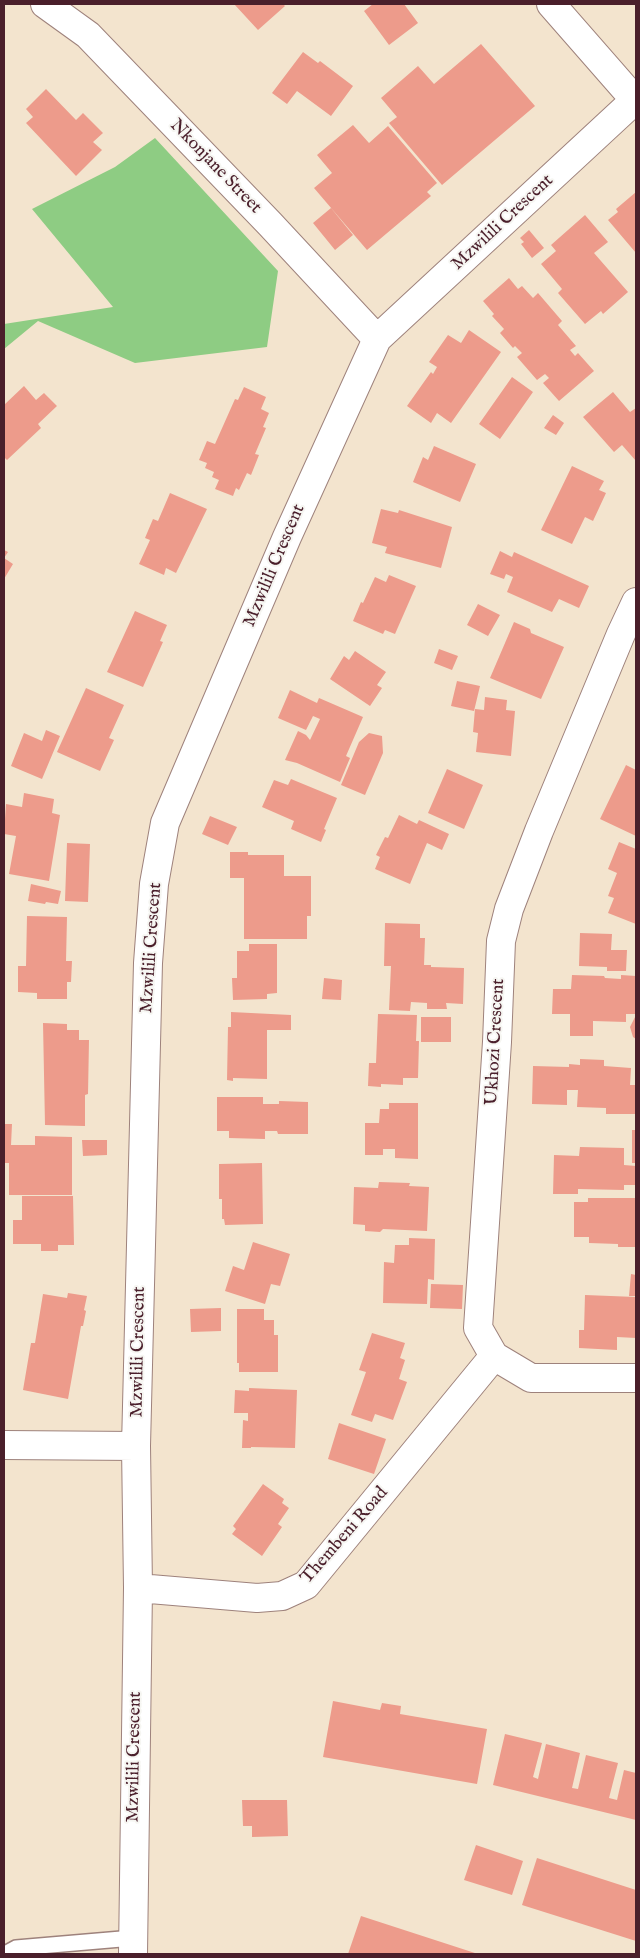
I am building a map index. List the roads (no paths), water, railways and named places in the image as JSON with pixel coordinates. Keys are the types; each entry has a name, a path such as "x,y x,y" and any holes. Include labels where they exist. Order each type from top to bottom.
{"street":[{"name":"Nkonjane Street","path":"45,4 88,35 270,224 376,339"},
{"path":"551,4 636,100"},
{"name":"Mzwilili Crescent","path":"133,1946 138,1588 136,1446 148,963 154,884 165,823 287,537 376,339 636,100"},
{"name":"Ukhozi Crescent","path":"636,602 539,830 509,909 502,941 478,1328 494,1356 531,1378 636,1378"},
{"name":"Thembeni Road","path":"138,1588 258,1598 282,1596 306,1585 494,1356"},
{"path":"4,1445 136,1446"}],"lane":[{"path":"5,1954 16,1948 133,1946"}]}
